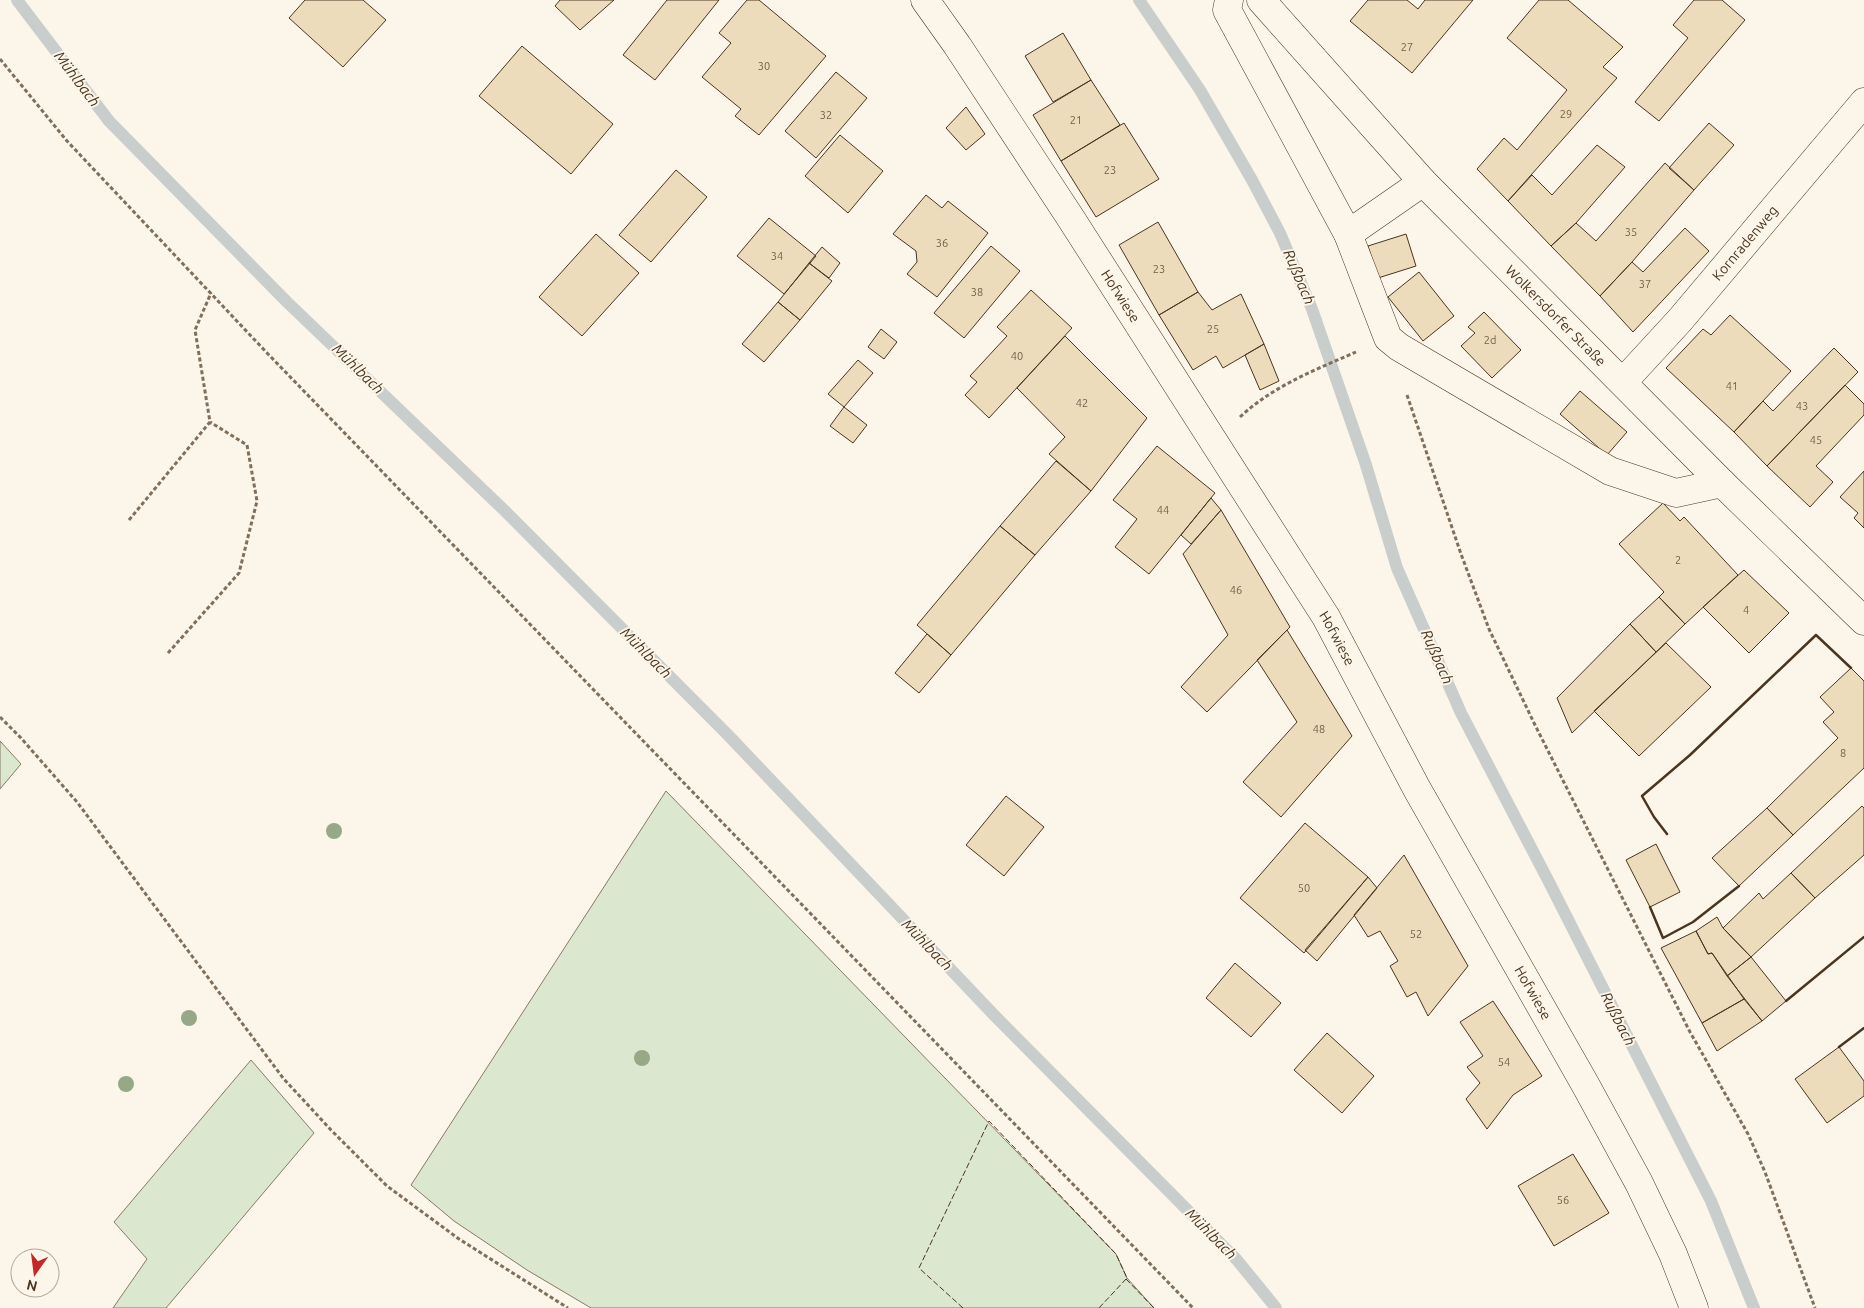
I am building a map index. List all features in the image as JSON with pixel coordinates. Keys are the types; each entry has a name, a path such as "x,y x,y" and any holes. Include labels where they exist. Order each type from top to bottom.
{"street":[{"name":"Hofwiese","path":"925,0 957,45 1043,176 1326,617 1416,789 1639,1183 1674,1254 1694,1308"},
{"path":"1229,0 1227,10 1348,234 1388,338 1399,347 1610,471 1676,493 1722,483"},
{"name":"Wolkersdorfer Straße","path":"1261,0 1423,182 1722,483 1864,621"},
{"name":"Kornradenweg","path":"1623,382 1680,320 1864,102"},
{"path":"1348,234 1423,182"}],"path":[{"path":"0,59 67,141 211,293 1193,1308"},
{"path":"168,653 239,573 257,501 247,446 210,422 195,330 211,293"},
{"path":"1399,347 1400,373 1461,554 1489,629 1531,717 1690,1032 1748,1134 1815,1308"},
{"path":"1215,443 1254,404 1292,381 1361,349"},
{"path":"129,520 210,422"},
{"path":"0,717 77,802 283,1078 331,1130 386,1186 459,1239 568,1308"}],"green space":[{"path":"0,741 21,764 0,789"},
{"path":"666,791 1116,1254 1127,1278 1154,1308 591,1308 527,1270 454,1221 411,1185"},
{"path":"251,1060 314,1133 166,1308 113,1308 147,1259 114,1222"}],"building":[{"path":"305,0 363,0 386,20 343,67 289,18"},
{"path":"560,0 614,0 580,30 555,6"},
{"path":"667,0 719,0 655,80 623,55"},
{"path":"747,0 759,0 826,56 759,135 735,116 741,109 702,77 731,43 719,33"},
{"path":"1368,0 1407,0 1418,9 1425,0 1473,0 1412,73 1350,21"},
{"path":"1539,0 1568,0 1623,47 1603,67 1617,78 1508,201 1477,169 1504,138 1517,150 1567,90 1507,38"},
{"path":"1694,0 1722,0 1745,20 1659,121 1635,102 1688,38 1673,25"},
{"path":"1063,33 1091,80 1053,102 1025,56"},
{"path":"522,46 613,124 571,174 479,96"},
{"path":"836,72 867,98 816,158 785,131"},
{"path":"1091,80 1120,125 1061,161 1033,115"},
{"path":"966,107 985,134 966,150 946,128"},
{"path":"1124,123 1159,179 1096,217 1061,161"},
{"path":"1709,123 1734,145 1694,190 1669,168"},
{"path":"840,135 883,171 848,213 805,176"},
{"path":"1597,145 1625,167 1576,223 1551,246 1508,201 1532,175 1552,195"},
{"path":"1665,163 1694,190 1600,296 1551,246 1576,223 1596,241"},
{"path":"676,170 707,197 651,262 619,235"},
{"path":"926,195 942,208 948,201 988,233 937,297 907,274 917,262 916,251 893,234"},
{"path":"769,218 816,256 784,294 737,256"},
{"path":"1158,222 1198,292 1159,315 1119,245"},
{"path":"1685,228 1709,251 1633,332 1600,296 1632,262 1643,272"},
{"path":"596,234 639,273 582,336 539,297"},
{"path":"1406,234 1416,266 1378,278 1368,246"},
{"path":"991,246 1020,271 964,338 934,313"},
{"path":"822,247 840,263 829,278 809,263"},
{"path":"809,263 832,281 800,320 778,302"},
{"path":"1419,272 1454,316 1423,341 1388,297"},
{"path":"1031,290 1072,328 989,418 965,395 977,382 970,376 1007,336 997,327"},
{"path":"1198,292 1212,310 1241,294 1264,344 1223,368 1216,356 1193,370 1159,315"},
{"path":"778,302 800,320 764,362 742,344"},
{"path":"1484,312 1521,350 1492,378 1461,346 1475,333 1468,327"},
{"path":"1730,315 1791,371 1734,432 1666,368 1703,329 1711,335"},
{"path":"881,329 897,342 884,359 868,347"},
{"path":"1065,336 1147,418 1091,491 1049,454 1065,437 1017,388"},
{"path":"1264,344 1279,381 1260,390 1245,355"},
{"path":"1834,348 1858,372 1767,466 1734,432 1763,401 1773,411"},
{"path":"858,360 873,373 844,407 828,394"},
{"path":"1845,385 1864,404 1864,415 1816,466 1833,482 1810,507 1767,466"},
{"path":"1580,391 1627,432 1607,455 1560,414"},
{"path":"844,407 867,425 853,443 830,426"},
{"path":"1157,446 1215,493 1149,574 1115,547 1137,519 1113,500"},
{"path":"1056,461 1091,491 1035,555 1000,526"},
{"path":"1864,471 1864,528 1854,518 1858,513 1840,497"},
{"path":"1211,498 1221,510 1191,544 1181,535"},
{"path":"1663,503 1680,521 1684,517 1738,575 1685,624 1659,597 1664,592 1619,544"},
{"path":"1221,510 1290,627 1207,712 1181,687 1228,635 1183,554"},
{"path":"1000,526 1035,555 951,655 917,625"},
{"path":"1744,570 1789,613 1749,653 1703,607"},
{"path":"1659,597 1685,624 1656,652 1630,624"},
{"path":"1630,624 1656,652 1572,733 1557,698"},
{"path":"1287,630 1352,736 1281,817 1243,782 1297,722 1257,660"},
{"path":"927,634 951,655 919,693 895,673"},
{"path":"1666,643 1711,687 1639,756 1594,711"},
{"path":"1851,668 1864,681 1864,768 1793,835 1767,808 1838,738 1823,722 1834,712 1820,697"},
{"path":"1006,796 1044,827 1004,876 966,845"},
{"path":"1862,806 1864,808 1864,855 1815,898 1791,873"},
{"path":"1767,808 1793,835 1739,886 1712,858"},
{"path":"1305,823 1368,877 1304,953 1240,898"},
{"path":"1656,844 1680,892 1650,907 1626,860"},
{"path":"1404,855 1468,966 1428,1016 1416,992 1407,997 1390,966 1398,961 1380,931 1368,937 1354,915"},
{"path":"1791,873 1815,898 1751,957 1723,928 1759,893 1763,899"},
{"path":"1368,877 1377,888 1317,961 1305,950"},
{"path":"1717,917 1723,928 1751,957 1727,976 1712,953 1708,954 1696,931"},
{"path":"1696,931 1708,954 1712,953 1744,999 1702,1023 1661,948"},
{"path":"1751,957 1786,1001 1762,1021 1727,976"},
{"path":"1235,963 1281,1003 1251,1037 1206,998"},
{"path":"1744,999 1762,1021 1717,1051 1702,1023"},
{"path":"1493,1001 1542,1076 1513,1095 1487,1129 1466,1099 1480,1083 1467,1067 1483,1056 1460,1022"},
{"path":"1327,1033 1374,1076 1342,1113 1294,1070"},
{"path":"1839,1047 1864,1081 1864,1096 1827,1123 1795,1079"},
{"path":"1573,1154 1609,1213 1554,1246 1518,1186"}],"waterway":[{"name":"Mühlbach","path":"17,0 109,121 287,302 506,512 728,735 993,1014 1237,1260 1276,1308"},
{"name":"Rußbach","path":"1139,0 1200,90 1280,233 1312,309 1366,465 1397,568 1461,713 1711,1201 1754,1308"}],"fence":[{"path":"963,1308 919,1268 989,1121 1116,1254 1127,1278 1099,1308"},
{"path":"1126,1279 1154,1308"}],"wall":[{"path":"1667,834 1654,817 1642,796 1690,755 1816,635 1851,668"},
{"path":"1650,907 1663,938 1693,922 1739,886"},
{"path":"1786,1001 1864,937"},
{"path":"1839,1047 1864,1028"}]}
